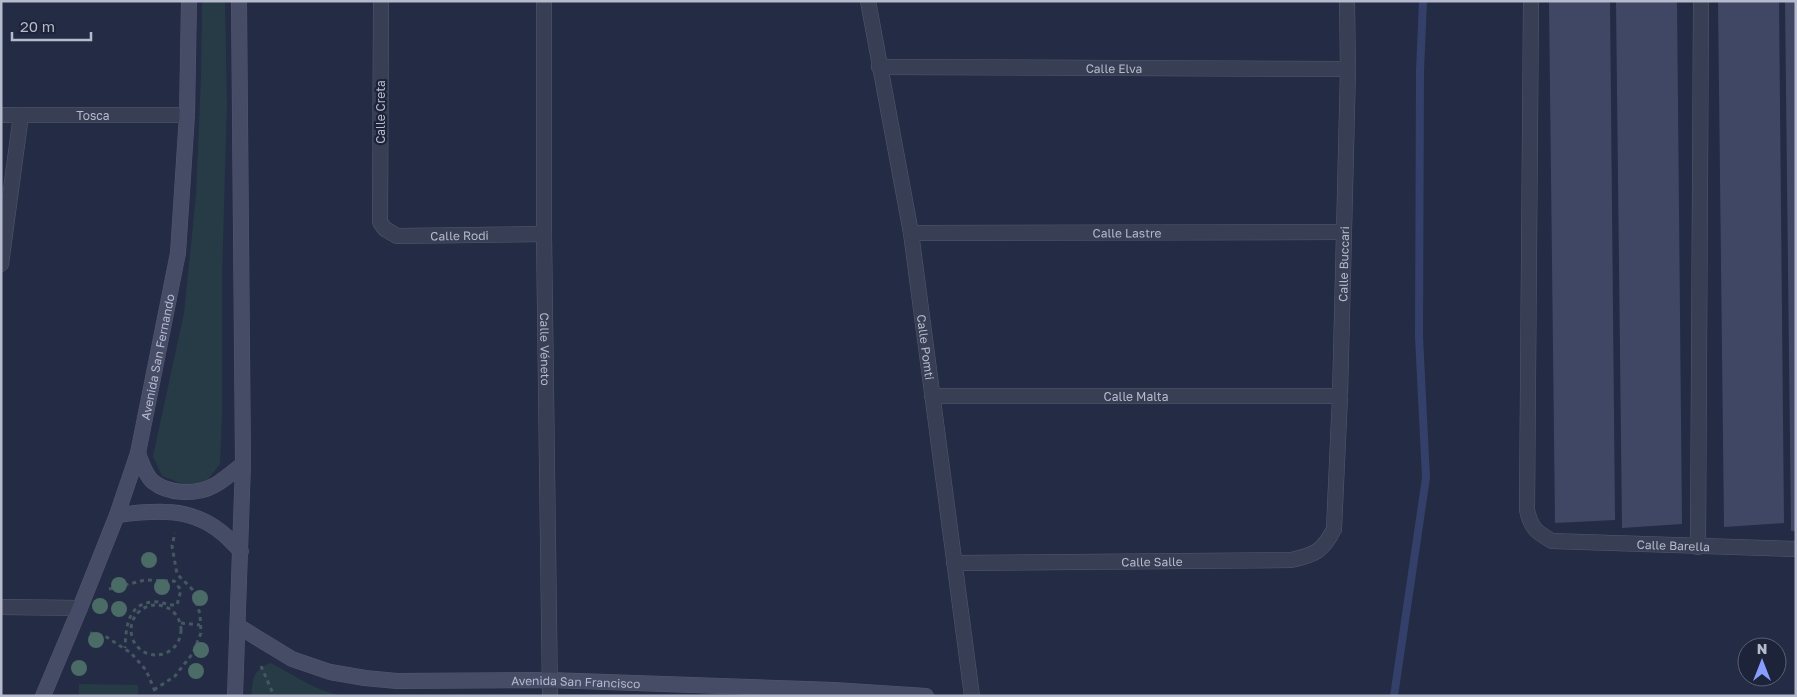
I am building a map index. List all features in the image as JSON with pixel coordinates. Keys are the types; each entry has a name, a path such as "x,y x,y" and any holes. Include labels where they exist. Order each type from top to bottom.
{"street":[{"name":"Avenida San Fernando","path":"42,696 117,515 138,453 178,253 187,115 189,1"},
{"path":"235,696 243,464 239,1"},
{"name":"Calle Creta","path":"380,1 380,222"},
{"name":"Calle Véneto","path":"544,1 544,234 550,696"},
{"name":"Calle Pomti","path":"868,1 911,233 972,696"},
{"name":"Calle Buccari","path":"1334,529 1340,396 1348,69 1347,1"},
{"name":"Calle Barella","path":"1531,1 1527,510 1530,524 1539,534 1552,541 1796,549"},
{"path":"1698,547 1701,1"},
{"name":"Calle Elva","path":"879,67 1348,69"},
{"name":"Tosca","path":"1,115 187,115"},
{"path":"1,264 22,115"},
{"name":"Calle Rodi","path":"380,222 390,234 397,236 544,234"},
{"name":"Calle Lastre","path":"911,233 1343,232"},
{"name":"Calle Malta","path":"932,396 1340,396"},
{"path":"138,453 144,469 152,481 177,492 192,493 206,489 243,464"},
{"path":"117,515 162,510 200,518 221,531 241,551"},
{"name":"Calle Salle","path":"954,563 1291,560 1306,557 1317,552 1326,544 1334,529"},
{"path":"1,607 80,608"},
{"name":"Avenida San Francisco","path":"238,626 292,659 339,673 397,681 549,680 834,690 926,696"}],"path":[{"path":"154,690 175,676 193,653 202,633 200,614 192,589 177,574 172,546 176,530"},
{"path":"106,590 145,580 174,581 181,590 177,605 154,602 141,606 132,613 126,628 125,648"},
{"path":"163,605 171,609 180,623 180,639 170,651 162,654 146,652 140,648 132,634 134,618 139,611 147,606 163,605"},
{"path":"180,623 200,626"},
{"path":"87,633 105,636 125,648 146,670 157,696"},
{"path":"261,666 274,696"}],"shaded area":[{"path":"202,1 225,1 227,103 222,278 222,417 220,464 206,482 186,485 162,476 153,456 184,313 196,195"},
{"path":"271,663 317,688 346,696 251,696 252,684 257,671"},
{"path":"79,684 138,685 138,696 79,696"}],"building":[{"path":"1549,1 1610,1 1615,520 1555,523"},
{"path":"1616,1 1677,1 1682,524 1622,528"},
{"path":"1718,1 1779,1 1784,523 1724,527"},
{"path":"1785,1 1796,1 1796,531 1791,531"}],"waterway":[{"path":"1394,696 1426,478 1419,337 1420,71 1423,1"}]}
